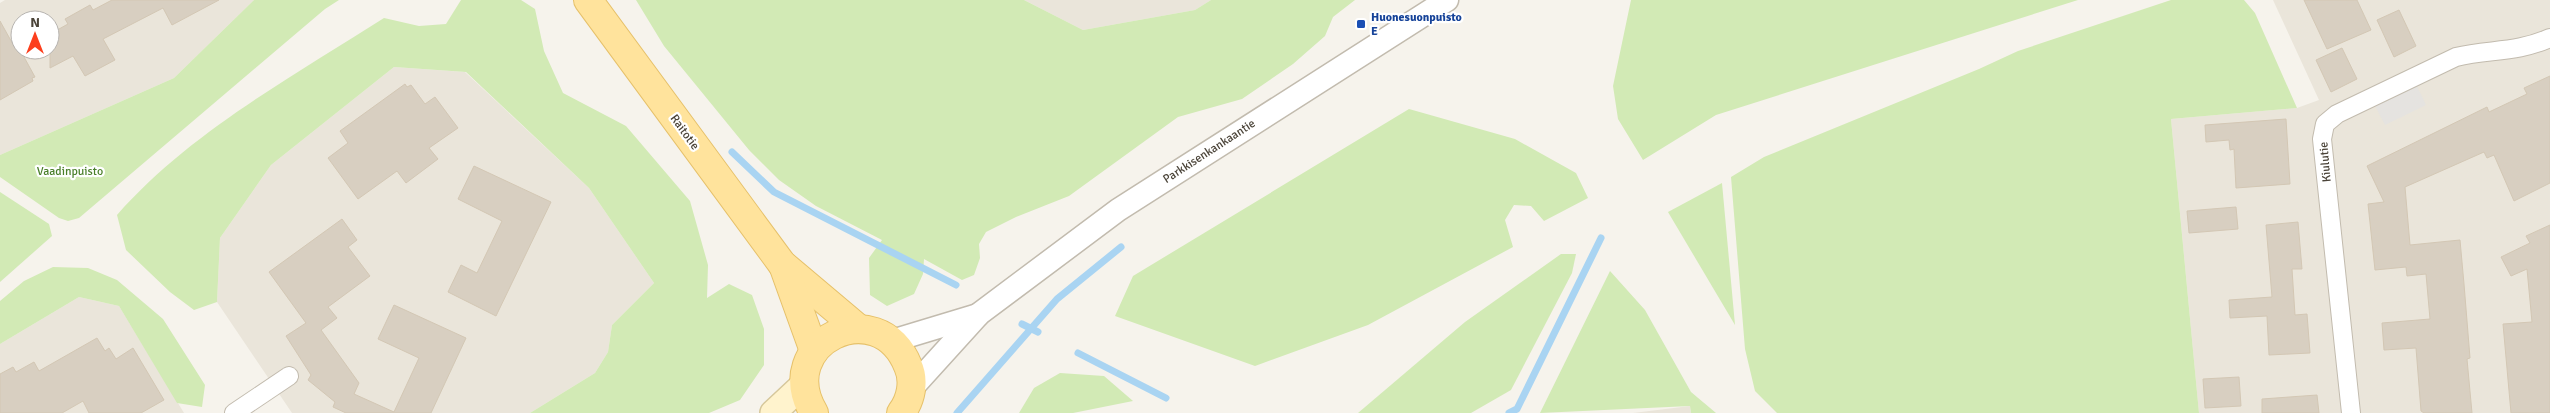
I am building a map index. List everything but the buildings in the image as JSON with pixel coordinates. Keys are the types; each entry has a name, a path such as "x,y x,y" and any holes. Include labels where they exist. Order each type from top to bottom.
{"main road":[{"name":"Raitotie","path":"588,0 782,264 859,328"},
{"name":"Raitotie","path":"782,264 814,351"},
{"path":"814,413 807,402 804,385 806,367 814,351 826,339 842,331 859,328 877,332 892,341 904,354 910,371 907,405"},
{"path":"773,413 804,385"}],"street":[{"name":"Parkkisenkankaantie","path":"907,405 979,314 1118,210 1446,0"},
{"name":"Kiulutie","path":"2351,413 2322,139 2325,124 2337,114 2456,58 2475,53 2516,50 2550,38"},
{"name":"Parkkisenkankaantie","path":"892,341 979,314"},
{"path":"234,413 289,376"}],"shaded area":[{"path":"5,0 254,0 174,78 0,155 0,3"},
{"path":"1024,0 1211,0 1195,10 1083,30"},
{"path":"2273,0 2550,0 2550,413 2199,413 2171,119 2297,108 2319,100"},
{"path":"394,67 465,72 589,188 654,283 612,325 608,352 595,373 530,413 292,413 217,302 220,238 271,165"},
{"path":"2413,78 2426,105 2385,125 2371,98"},
{"path":"79,297 119,306 184,413 0,413 0,344"},
{"path":"1690,406 1691,413 1633,413"}],"green space":[{"name":"Vaadinpuisto","path":"254,0 339,0 325,9 79,218 68,221 59,218 0,177 0,155 174,78"},
{"path":"461,0 521,0 535,9 544,51 563,93 626,126 690,201 708,265 707,298 729,284 752,295 764,329 764,365 740,400 709,413 530,413 595,373 608,352 612,325 654,283 589,188 466,72 394,67 271,165 220,238 217,302 194,310 170,292 126,250 117,215 177,157 209,132 278,84 384,18 419,26 446,24"},
{"path":"636,0 1024,0 1083,30 1195,10 1211,0 1355,0 1333,17 1325,36 1293,64 1242,99 1178,117 1069,196 1016,217 986,232 979,244 980,258 974,275 962,280 924,259 923,274 914,294 887,306 870,295 869,258 882,240 816,206 779,180 749,150 664,46"},
{"path":"1631,0 2078,0 1716,115 1643,160 1618,119 1613,86"},
{"path":"2171,0 2244,0 2255,13 2297,108 2171,119 2199,413 1777,413 1755,391 1745,349 1731,177 1764,157 1979,69 2018,51"},
{"path":"1409,109 1515,139 1576,173 1588,198 1544,221 1531,206 1514,205 1505,220 1513,247 1368,325 1255,366 1115,316 1133,276"},
{"path":"1722,183 1735,325 1668,212"},
{"path":"0,192 49,224 52,236 0,282"},
{"path":"1561,254 1576,254 1572,273 1511,390 1471,413 1358,413 1465,322"},
{"path":"53,267 88,268 117,280 163,319 205,385 202,407 177,403 119,306 79,297 0,344 0,301 24,281"},
{"path":"1610,271 1645,310 1691,392 1716,413 1691,413 1690,406 1540,413"},
{"path":"1060,373 1104,376 1133,401 1073,413 1019,413 1034,388"}],"waterway":[{"path":"732,152 774,192 956,285"},
{"path":"1509,413 1517,409 1601,238"},
{"path":"957,413 1057,299 1121,247"},
{"path":"1022,324 1038,332"},
{"path":"1078,353 1166,398"}],"place":[{"name":"Huonesuonpuisto E","path":"1361,24"}]}
